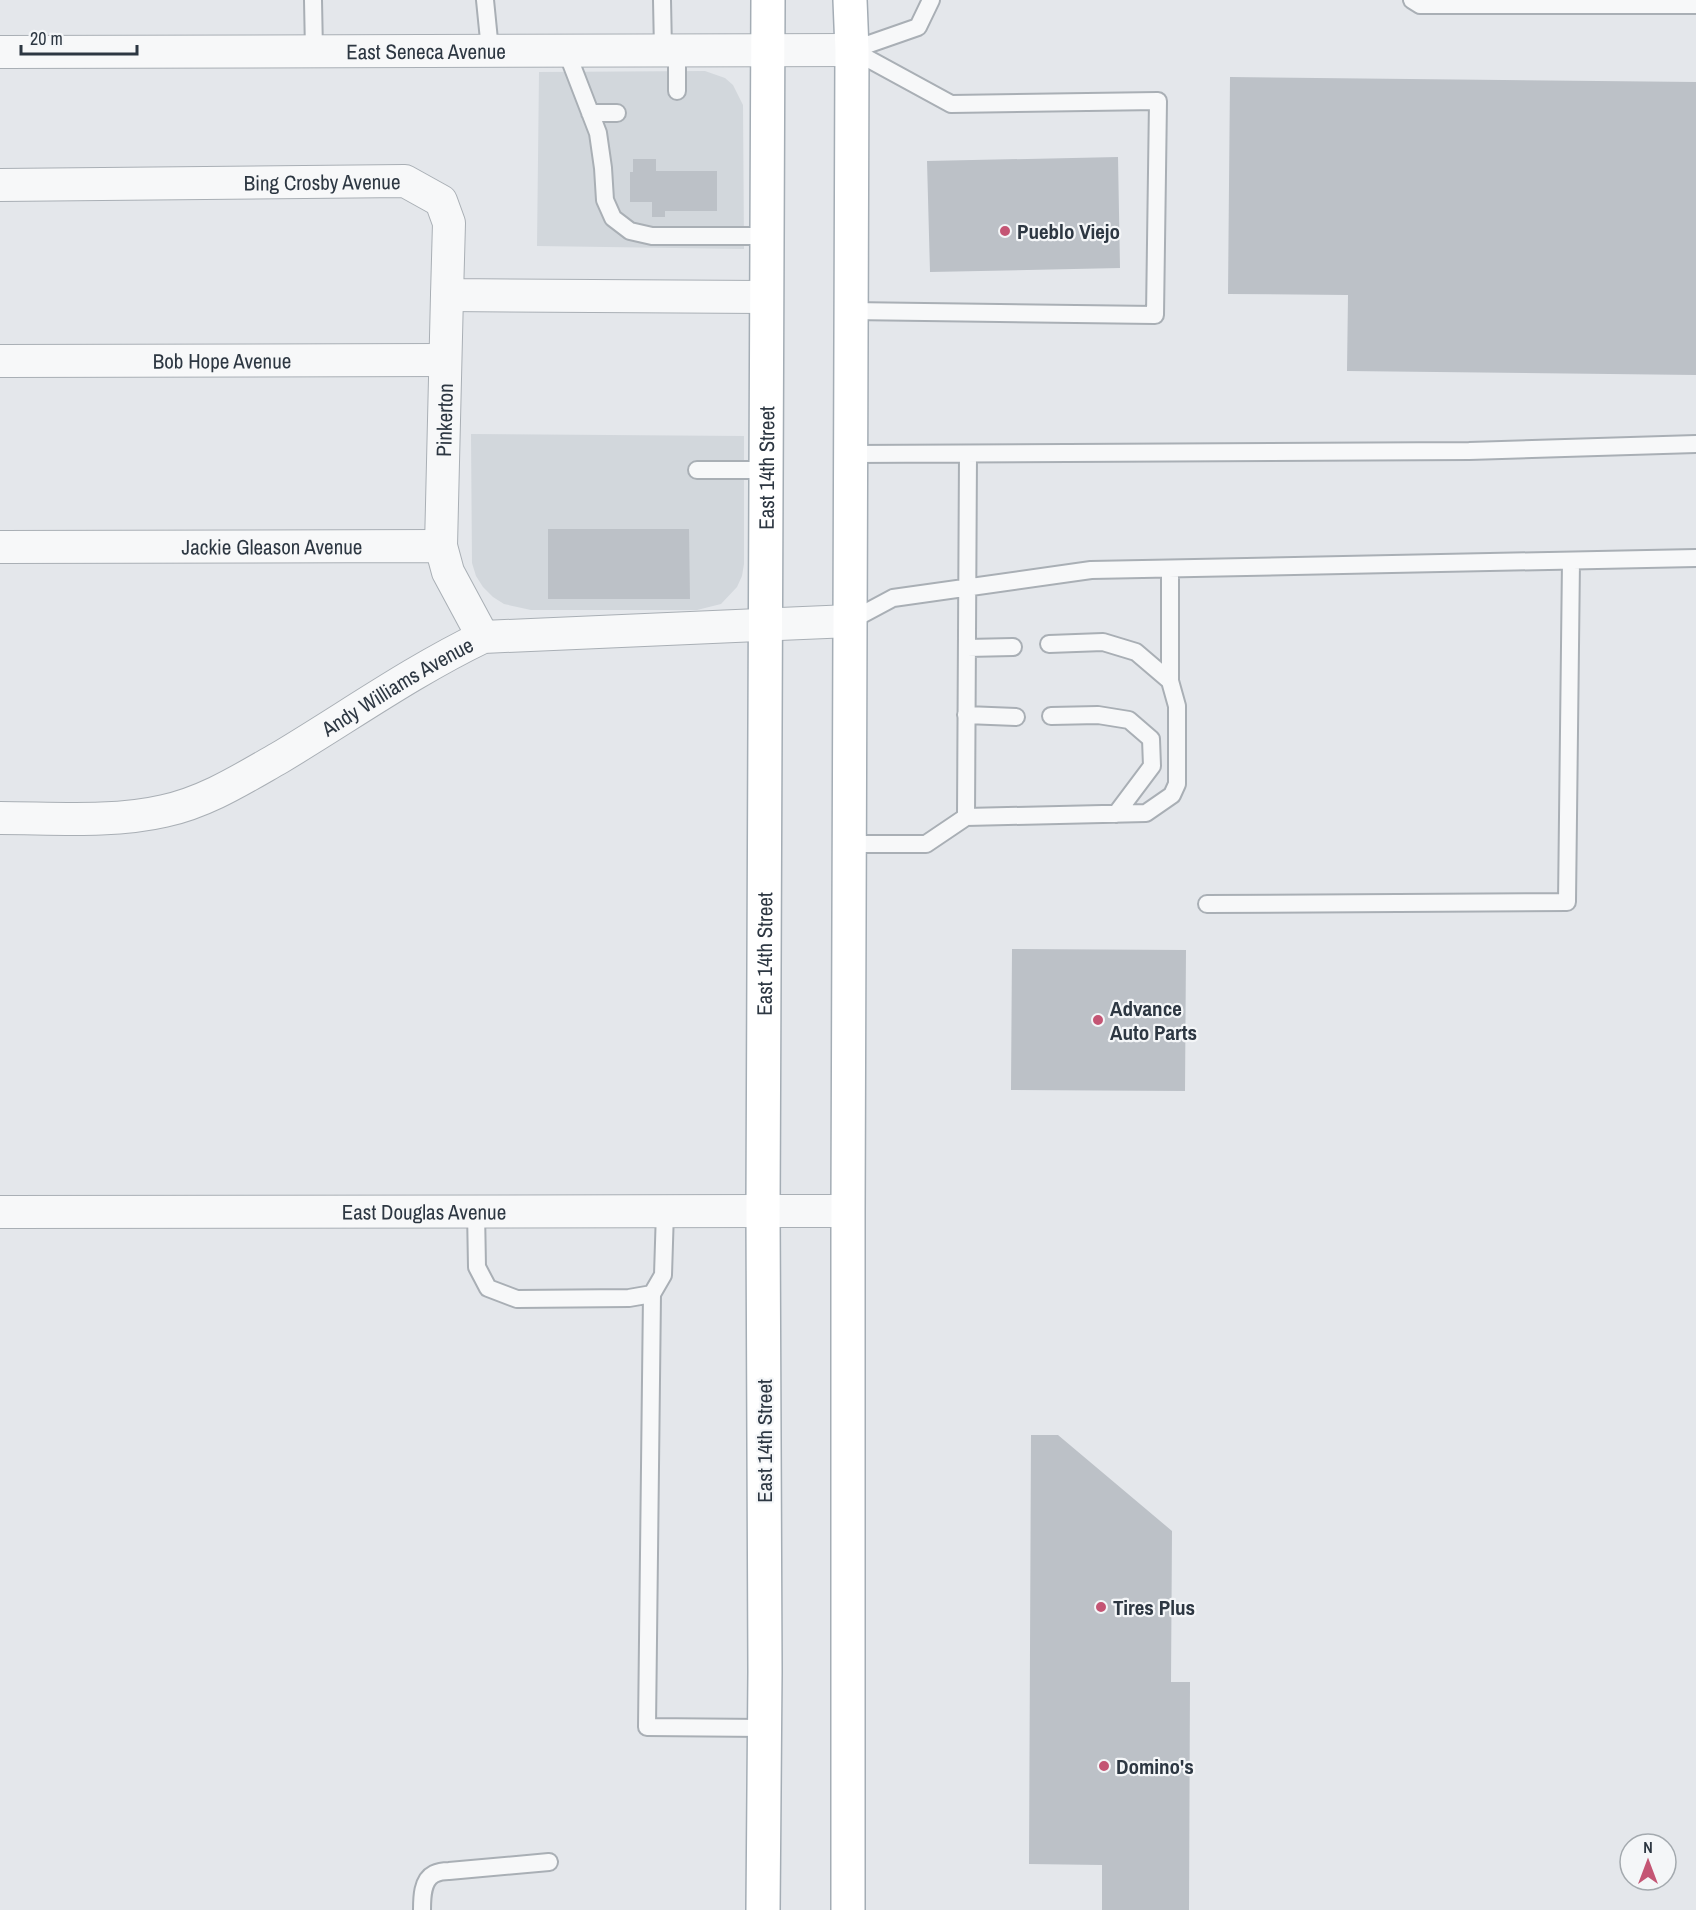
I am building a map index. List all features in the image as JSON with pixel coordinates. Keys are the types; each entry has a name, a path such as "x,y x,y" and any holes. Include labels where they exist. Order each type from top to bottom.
{"main road":[{"name":"East 14th Street","path":"764,1910 763,1211 768,0"},
{"path":"848,1910 852,50 850,0"}],"street":[{"name":"East Seneca Avenue","path":"0,51 852,50"},
{"name":"Bing Crosby Avenue","path":"0,185 405,180 441,201 449,223 447,295"},
{"path":"447,295 765,297"},
{"name":"Pinkerton","path":"441,546 447,295"},
{"name":"Bob Hope Avenue","path":"0,361 445,360"},
{"path":"441,546 448,572 483,638"},
{"name":"Jackie Gleason Avenue","path":"0,547 441,546"},
{"name":"Andy Williams Avenue","path":"0,818 117,817 164,812 215,795 452,652 483,638 850,621"},
{"name":"East Douglas Avenue","path":"0,1212 848,1211"}],"lane":[{"path":"313,0 314,51"},
{"path":"485,0 490,50"},
{"path":"662,0 676,91"},
{"path":"852,50 918,27 931,0"},
{"path":"1412,0 1420,4 1696,4"},
{"path":"566,50 598,134 605,201 613,218 630,231 652,236 766,236"},
{"path":"850,311 1155,315 1158,101 951,104 852,50"},
{"path":"590,113 616,113"},
{"path":"850,454 1469,451 1696,444"},
{"path":"966,817 968,454"},
{"path":"697,470 765,470"},
{"path":"850,621 893,598 1091,570 1696,558"},
{"path":"1208,904 1567,902 1571,561"},
{"path":"850,844 926,844 966,817 1146,813 1172,795 1176,784 1177,706 1170,681 1170,568"},
{"path":"1049,644 1103,642 1136,652 1170,681"},
{"path":"967,648 1013,647"},
{"path":"966,716 1016,717"},
{"path":"1051,716 1098,716 1129,720 1151,739 1152,766 1116,814"},
{"path":"476,1211 477,1267 488,1288 517,1299 629,1298 652,1294"},
{"path":"665,1211 663,1275 652,1294 646,1727 764,1728"},
{"path":"422,1910 426,1883 433,1874 449,1870 549,1862"}],"shaded area":[{"path":"705,71 725,78 733,85 743,105 744,249 537,246 539,72"},
{"path":"471,434 744,436 744,564 737,587 721,604 697,610 531,610 504,604 483,587 472,563"}],"building":[{"path":"1230,77 1696,82 1696,375 1347,371 1348,295 1228,294"},
{"path":"1118,157 1120,268 930,272 927,161"},
{"path":"633,159 656,159 656,171 717,171 717,211 665,211 665,217 652,217 652,202 630,202 630,172 633,172"},
{"path":"548,529 689,529 690,599 548,599"},
{"name":"Advance Auto Parts","path":"1012,949 1186,950 1185,1091 1011,1090"},
{"name":"Tires Plus","path":"1031,1435 1058,1435 1172,1531 1171,1682 1190,1682 1189,1910 1102,1910 1102,1865 1029,1864"}],"place":[{"name":"Pueblo Viejo","path":"1005,231"},
{"name":"Advance Auto Parts","path":"1098,1020"},
{"name":"Tires Plus","path":"1101,1607"},
{"name":"Domino's","path":"1104,1766"}]}
